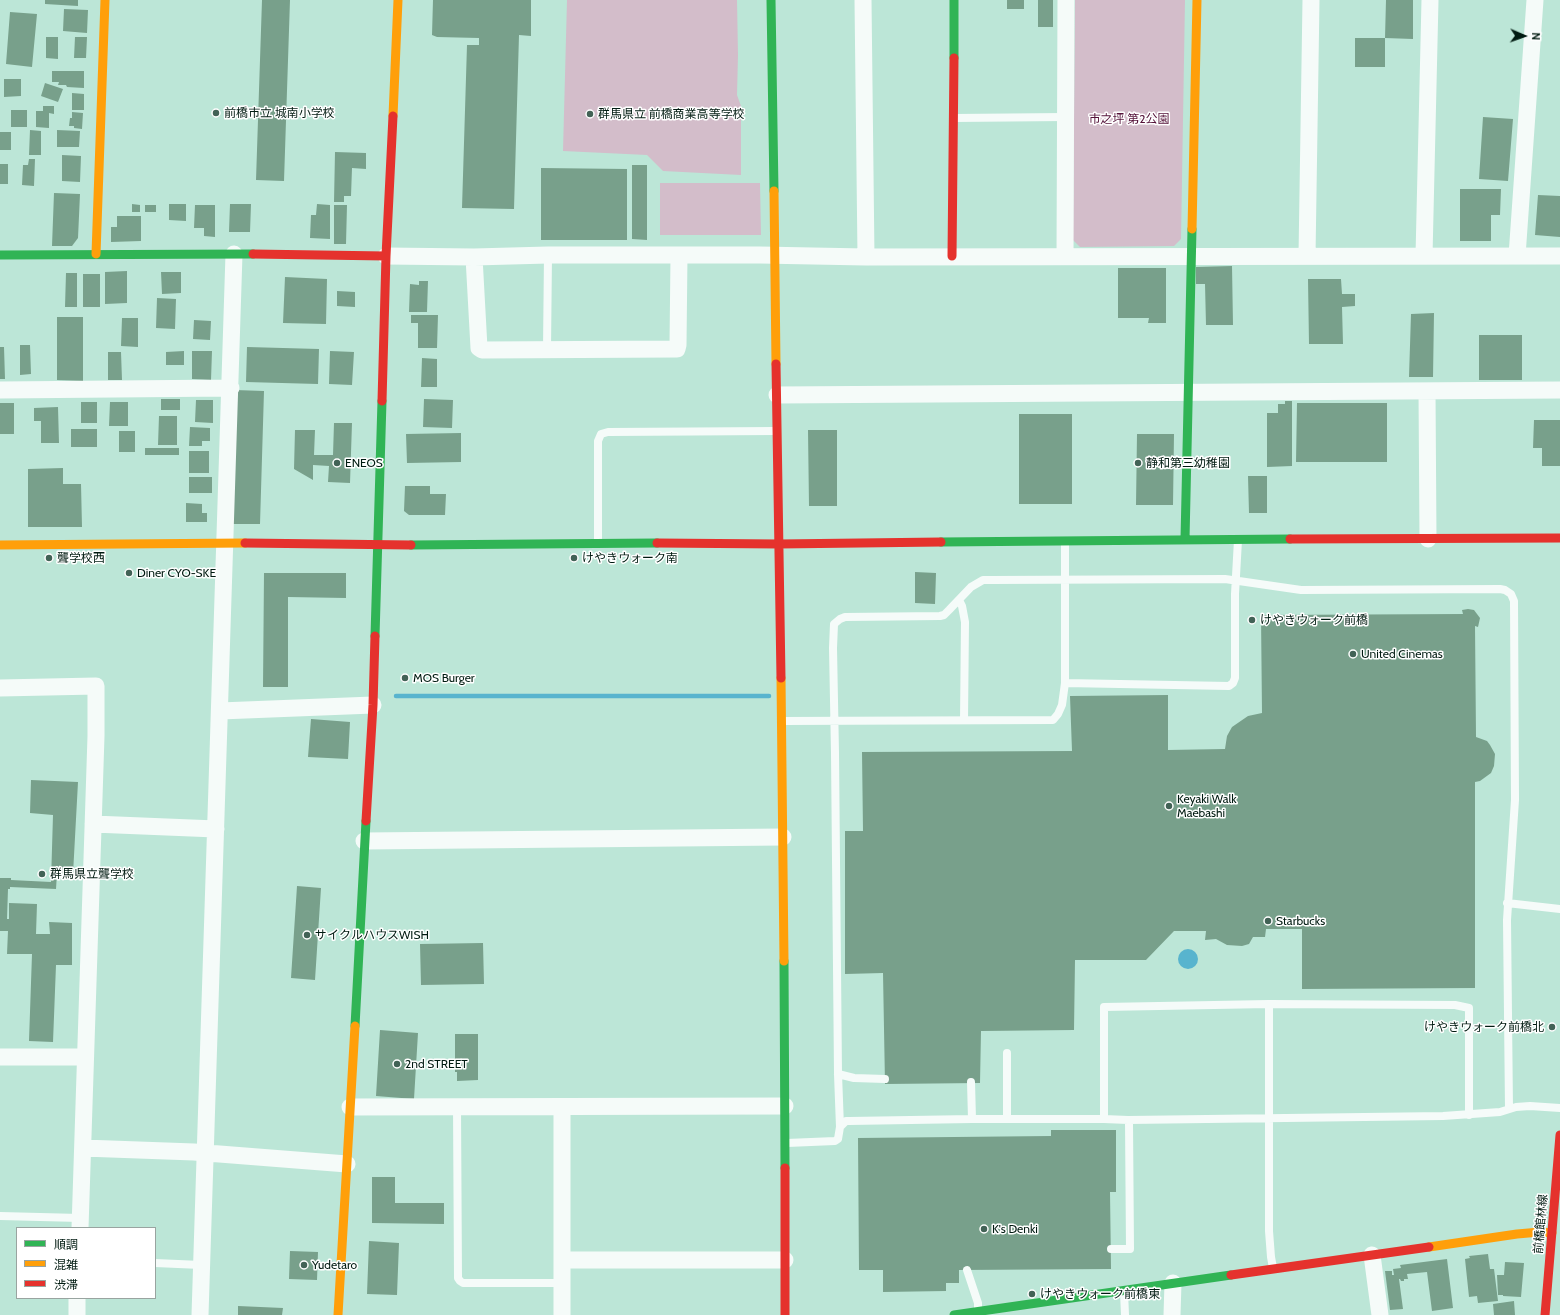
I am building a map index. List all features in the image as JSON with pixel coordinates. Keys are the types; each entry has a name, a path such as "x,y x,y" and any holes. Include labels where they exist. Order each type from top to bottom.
{"street":[{"path":"96,254 105,0"},
{"path":"338,1315 373,705 386,256 398,0"},
{"path":"771,0 783,837 786,1143 785,1315"},
{"path":"864,0 866,257"},
{"path":"952,256 954,0"},
{"path":"1065,256 1066,0"},
{"path":"1185,539 1197,0"},
{"path":"1308,256 1311,0"},
{"path":"1424,256 1430,0"},
{"path":"1517,256 1535,0"},
{"path":"200,1315 231,388 234,254"},
{"path":"0,255 234,254 474,257 548,255 866,257 1560,256"},
{"path":"474,257 479,348 482,350 547,350 677,348 679,255"},
{"path":"0,390 231,388"},
{"path":"777,395 1560,390"},
{"path":"1428,391 1428,539"},
{"path":"0,545 225,543 377,545 598,543 779,544 1185,539 1560,538"},
{"path":"0,688 96,686 96,736 80,1223"},
{"path":"220,711 373,705"},
{"path":"93,824 216,829"},
{"path":"364,842 783,837"},
{"path":"0,1057 85,1057"},
{"path":"350,1107 785,1106"},
{"path":"562,1107 562,1315"},
{"name":"前橋館林線","path":"1545,1315 1556,1232 1560,1136"},
{"path":"83,1148 205,1154 346,1164"},
{"path":"954,1315 978,1311 1004,1311 1123,1290 1517,1234 1556,1232"},
{"path":"1372,1255 1380,1315"},
{"path":"562,1260 785,1260"},
{"path":"1172,1315 1173,1283"},
{"path":"77,1299 77,1315"}],"lane":[{"path":"953,118 1065,117"},
{"path":"547,350 548,255"},
{"path":"598,543 598,441 600,434 608,432 777,431"},
{"path":"1065,683 1229,686 1233,683 1235,678 1238,539"},
{"path":"781,721 1052,720 1058,714 1062,705 1065,683 1065,540"},
{"path":"786,1143 835,1142 838,1139 840,1127 838,1074 834,628 837,621 845,617 944,615 971,587 983,580 1225,579 1301,590 1500,589 1511,594 1514,602 1515,800 1507,903 1509,1110"},
{"path":"959,600 962,606 964,622 964,720"},
{"path":"1507,903 1560,909"},
{"path":"1104,1119 1104,1007 1269,1004 1455,1005 1469,1008 1469,1115"},
{"path":"1269,1004 1269,1231 1273,1269"},
{"path":"1007,1053 1007,1119"},
{"path":"838,1074 854,1078 885,1079"},
{"path":"972,1082 972,1119"},
{"path":"840,1127 846,1122 856,1121 972,1119 1128,1120 1469,1115 1530,1106 1560,1108"},
{"path":"457,1107 458,1278 463,1282 562,1283"},
{"path":"1111,1249 1130,1249 1130,1129 1128,1120"},
{"path":"0,1216 80,1223"},
{"path":"156,1263 202,1265"},
{"path":"967,1270 978,1303 978,1311"},
{"path":"1123,1290 1125,1315"}],"green space":[{"path":"567,0 737,0 737,95 741,106 741,175 663,171 647,155 563,151"},
{"name":"市之坪 第2公園","path":"1075,0 1185,0 1181,239 1174,246 1080,247 1073,240"},
{"path":"660,183 760,183 761,235 660,235"}],"water":[{"path":"1188,949 1195,952 1198,959 1195,966 1188,969 1181,966 1178,959 1181,952"}],"building":[{"path":"45,0 78,0 78,6 45,4"},
{"path":"262,0 290,0 284,181 256,180"},
{"path":"433,0 531,0 531,36 519,35 514,209 462,208 467,45 479,45 479,38 437,37 432,35"},
{"path":"1007,0 1024,0 1024,9 1007,9"},
{"path":"1038,0 1053,0 1053,27 1038,27"},
{"path":"1386,0 1413,0 1413,39 1385,38"},
{"path":"64,9 88,10 87,33 63,31"},
{"path":"10,12 37,14 32,67 6,64"},
{"path":"46,37 58,37 58,59 46,58"},
{"path":"75,37 87,37 86,58 74,58"},
{"path":"1355,38 1385,38 1385,67 1355,67"},
{"path":"52,71 84,71 84,88 67,87 66,85 58,85 59,82 52,82"},
{"path":"4,79 21,79 21,96 4,97"},
{"path":"45,83 63,89 58,102 41,96"},
{"path":"72,93 84,94 84,110 72,110"},
{"path":"43,106 54,106 54,114 49,113 49,128 36,127 36,111 43,111"},
{"path":"11,110 27,110 27,127 11,127"},
{"path":"72,112 83,113 82,129 69,126 70,118 72,118"},
{"path":"1483,117 1513,119 1508,181 1479,179"},
{"path":"30,130 41,131 41,155 29,155"},
{"path":"57,130 80,131 79,147 57,147"},
{"path":"0,132 11,132 11,150 0,150"},
{"path":"335,152 366,153 366,169 352,168 351,196 344,196 344,202 334,202"},
{"path":"62,155 81,156 80,182 62,181"},
{"path":"29,159 35,159 34,186 22,185 23,165 28,165"},
{"path":"0,164 8,164 8,184 0,184"},
{"path":"632,165 647,165 647,240 632,239"},
{"path":"541,168 627,169 627,240 541,240"},
{"path":"1460,189 1501,189 1500,215 1491,215 1491,241 1460,241"},
{"path":"54,193 80,194 78,238 72,246 52,246"},
{"path":"1538,195 1560,196 1560,237 1535,235"},
{"path":"132,204 140,205 140,212 132,212"},
{"path":"169,204 186,204 186,221 169,220"},
{"path":"230,204 251,204 250,232 229,232"},
{"path":"317,204 330,205 330,239 310,238 311,215 316,215"},
{"path":"145,205 156,205 156,212 145,212"},
{"path":"195,205 215,205 215,237 204,236 204,228 194,228"},
{"path":"334,205 347,205 346,244 334,244"},
{"path":"117,216 141,216 141,241 111,242 111,227 117,227"},
{"path":"1232,266 1233,325 1206,325 1205,284 1196,284 1196,267"},
{"path":"1118,268 1166,268 1166,323 1148,323 1149,318 1118,318"},
{"path":"127,271 127,303 105,304 105,272"},
{"path":"161,272 181,272 181,293 162,294"},
{"path":"66,273 77,273 77,307 65,307"},
{"path":"83,274 100,274 100,307 83,307"},
{"path":"285,277 327,279 326,324 283,323"},
{"path":"1308,279 1341,279 1342,294 1355,294 1355,306 1342,307 1343,344 1309,344"},
{"path":"419,281 428,281 427,312 409,312 410,284 419,285"},
{"path":"337,291 355,292 355,307 337,306"},
{"path":"157,298 176,299 175,329 156,328"},
{"path":"1434,313 1433,377 1409,377 1411,314"},
{"path":"411,315 438,315 437,348 418,348 418,323 411,323"},
{"path":"57,317 83,317 83,381 57,380"},
{"path":"122,318 138,318 138,347 121,346"},
{"path":"194,320 211,321 210,340 193,339"},
{"path":"1479,335 1522,335 1522,380 1479,380"},
{"path":"20,345 30,345 31,374 20,375"},
{"path":"0,347 4,347 5,379 0,379"},
{"path":"247,347 319,349 318,384 246,382"},
{"path":"184,351 184,365 166,365 166,352"},
{"path":"192,351 212,351 211,380 192,379"},
{"path":"330,351 354,352 352,385 329,384"},
{"path":"108,352 121,352 122,380 108,380"},
{"path":"422,358 437,359 437,387 421,387"},
{"path":"235,390 264,391 260,524 232,524"},
{"path":"161,399 180,399 180,410 161,410"},
{"path":"424,399 453,400 452,428 423,427"},
{"path":"196,400 213,400 213,423 195,422"},
{"path":"1285,401 1292,401 1292,466 1267,467 1267,413 1278,413 1278,404 1285,404"},
{"path":"81,402 97,402 97,423 81,423"},
{"path":"110,402 128,402 128,426 109,426"},
{"path":"0,403 14,403 14,434 0,434"},
{"path":"1297,403 1387,403 1387,462 1296,462"},
{"path":"58,407 59,443 41,443 41,421 34,421 34,408"},
{"path":"1019,414 1072,414 1072,504 1019,504"},
{"path":"159,416 177,416 177,445 158,445"},
{"path":"1534,420 1560,420 1560,466 1542,466 1542,448 1533,448"},
{"path":"334,423 352,423 350,483 328,482 329,466 313,465 313,480 294,469 295,430 315,430 314,455 333,455"},
{"path":"190,427 210,428 210,441 202,441 202,446 189,446"},
{"path":"71,429 97,429 97,447 71,447"},
{"path":"808,430 837,430 837,506 809,506"},
{"path":"119,431 135,431 135,452 119,452"},
{"path":"461,433 461,462 407,463 406,434"},
{"path":"1137,434 1174,434 1173,505 1136,505"},
{"path":"145,448 179,448 179,455 145,455"},
{"path":"189,451 209,451 209,473 189,473"},
{"path":"63,468 63,484 81,484 82,527 28,527 28,469"},
{"path":"1248,476 1267,476 1267,513 1249,513"},
{"path":"189,477 212,477 212,493 189,493"},
{"path":"405,486 430,486 430,494 446,494 445,515 409,515 404,511"},
{"path":"186,503 202,504 202,513 207,513 207,522 186,522"},
{"path":"915,572 936,573 935,604 915,603"},
{"path":"264,573 346,573 346,598 288,597 288,687 263,687"},
{"name":"Keyaki Walk Maebashi","path":"1462,610 1474,610 1480,618 1478,627 1475,626 1476,737 1487,741 1495,754 1494,766 1491,773 1480,781 1475,782 1475,988 1302,989 1302,929 1266,929 1265,937 1253,937 1249,944 1242,946 1227,945 1216,939 1205,940 1206,931 1174,931 1146,960 1075,960 1074,1030 981,1031 980,1083 885,1084 883,973 845,974 845,831 863,831 862,752 1072,751 1070,696 1168,695 1168,750 1225,749 1227,736 1232,727 1248,716 1262,713 1261,615 1463,614"},
{"path":"311,719 350,722 348,759 308,757"},
{"path":"31,780 78,782 73,874 57,873 56,889 10,887 10,889 8,889 7,919 9,919 9,903 37,904 36,934 50,934 49,922 72,923 72,965 56,965 53,1042 29,1041 32,954 7,954 8,931 0,931 0,878 51,882 53,815 30,813"},
{"path":"297,886 321,888 315,980 291,978"},
{"path":"483,943 484,984 421,985 420,944"},
{"name":"2nd STREET","path":"380,1030 418,1033 414,1099 376,1096"},
{"path":"455,1034 478,1034 478,1080 457,1081 457,1072 455,1072"},
{"name":"K's Denki","path":"1051,1130 1116,1130 1116,1192 1110,1192 1111,1269 959,1270 959,1283 946,1283 946,1291 883,1292 883,1270 859,1270 858,1138 1051,1136"},
{"path":"372,1177 395,1177 395,1203 444,1203 444,1224 372,1223"},
{"path":"369,1241 399,1243 397,1295 367,1294"},
{"name":"Yudetaro","path":"290,1251 318,1252 317,1280 289,1279"},
{"path":"1488,1254 1490,1269 1494,1269 1498,1301 1478,1303 1477,1296 1469,1297 1465,1259 1470,1258 1469,1256"},
{"path":"1447,1259 1453,1308 1432,1311 1427,1272 1407,1274 1408,1279 1404,1279 1404,1281 1399,1279 1403,1309 1390,1310 1385,1271 1392,1271 1392,1275 1394,1275 1393,1269 1401,1268 1400,1265"},
{"path":"1505,1262 1524,1263 1521,1297 1498,1295 1497,1275 1504,1275"},
{"path":"1514,1301 1515,1315 1494,1315 1493,1304"},
{"path":"238,1306 283,1308 282,1315 238,1315"}],"waterway":[{"path":"396,696 769,696"}],"traffic: fast":[{"path":"771,0 774,191"},
{"path":"954,0 954,58"},
{"path":"1185,539 1192,229"},
{"path":"0,255 253,254"},
{"path":"375,636 382,401"},
{"path":"941,542 1290,539"},
{"path":"411,545 657,543"},
{"path":"355,1026 366,821"},
{"path":"784,961 785,1168"},
{"path":"954,1315 1231,1275"}],"traffic: slow":[{"path":"96,254 105,0"},
{"path":"393,116 398,0"},
{"path":"1192,229 1197,0"},
{"path":"774,191 776,364"},
{"path":"0,545 245,543"},
{"path":"781,678 784,961"},
{"path":"338,1315 355,1026"},
{"path":"1429,1247 1517,1234 1540,1232 1552,1233"}],"traffic: jam":[{"path":"952,256 954,58"},
{"path":"382,401 386,256 393,116"},
{"path":"253,254 386,256"},
{"path":"776,364 781,678"},
{"path":"1290,539 1560,538"},
{"path":"657,543 779,544 941,542"},
{"path":"245,543 411,545"},
{"path":"366,821 373,705 375,636"},
{"path":"1545,1315 1560,1135"},
{"path":"785,1168 785,1315"},
{"path":"1231,1275 1429,1247"}],"place":[{"name":"前橋市立 城南小学校","path":"216,113"},
{"name":"群馬県立 前橋商業高等学校","path":"590,114"},
{"name":"ENEOS","path":"337,463"},
{"name":"静和第三幼稚園","path":"1138,463"},
{"name":"聾学校西","path":"49,558"},
{"name":"けやきウォーク南","path":"574,558"},
{"name":"Diner CYO-SKE","path":"129,573"},
{"name":"けやきウォーク前橋","path":"1252,620"},
{"name":"United Cinemas","path":"1353,654"},
{"name":"MOS Burger","path":"405,678"},
{"name":"Keyaki Walk Maebashi","path":"1169,806"},
{"name":"群馬県立聾学校","path":"42,874"},
{"name":"Starbucks","path":"1268,921"},
{"name":"サイクルハウスWISH","path":"307,935"},
{"name":"けやきウォーク前橋北","path":"1552,1027"},
{"name":"2nd STREET","path":"397,1064"},
{"name":"K's Denki","path":"984,1229"},
{"name":"Yudetaro","path":"304,1265"},
{"name":"けやきウォーク前橋東","path":"1032,1294"}]}
